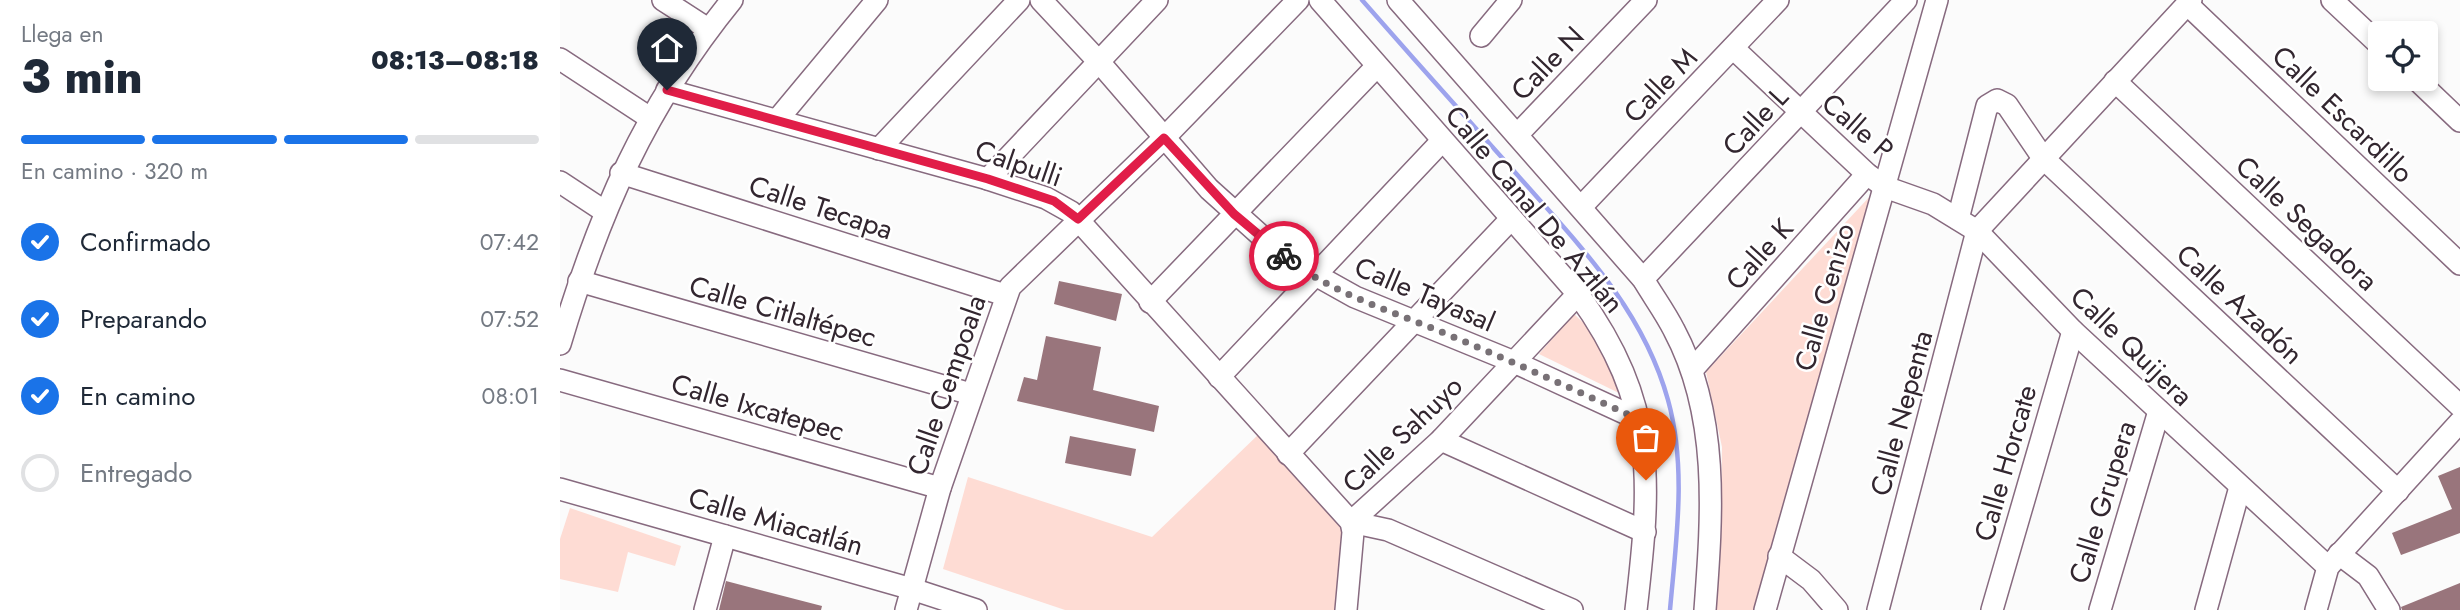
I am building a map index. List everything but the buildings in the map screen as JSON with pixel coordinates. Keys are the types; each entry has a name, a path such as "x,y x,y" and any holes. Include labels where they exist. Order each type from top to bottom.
{"street":[{"path":"663,0 708,29"},
{"path":"560,344 579,281 621,173 667,90 708,29 732,0"},
{"path":"778,120 877,0"},
{"path":"879,149 1019,0"},
{"name":"Calle Tayasal","path":"1041,0 1100,62 1164,138 1234,214 1287,259 1355,297 1514,362 1640,420"},
{"path":"988,179 1157,0"},
{"name":"Calle Cempoala","path":"906,610 940,488 1005,295 1017,278 1164,138 1298,0"},
{"name":"Calle Canal De Aztlán","path":"1320,0 1441,142 1578,294 1612,345 1640,420 1647,496 1636,610"},
{"name":"Calle Canal De Aztlán","path":"1398,0 1643,279 1674,329 1692,370 1706,428 1710,463 1705,610"},
{"name":"Calle N","path":"1517,135 1646,0"},
{"name":"Calle M","path":"1581,208 1778,0"},
{"name":"Calle L","path":"1643,279 1906,0"},
{"name":"Calle Cenizo","path":"1765,610 1937,0"},
{"path":"2332,0 2368,34"},
{"path":"1977,231 2189,2"},
{"name":"Calle Escardillo","path":"2189,2 2460,264"},
{"path":"1481,37 1496,5"},
{"name":"Calle P","path":"1733,48 1800,113 1885,187"},
{"path":"560,59 650,118"},
{"path":"1150,302 1377,66"},
{"name":"Calle Segadora","path":"2115,81 2460,406"},
{"name":"Calpulli","path":"667,90 988,179 1054,201 1078,219 1351,522"},
{"path":"2429,91 2460,121"},
{"name":"Calle Azadón","path":"1958,219 1987,106 1997,100 2007,105 2043,158 2398,491"},
{"path":"1219,377 1441,142"},
{"name":"Calle Tecapa","path":"621,173 1005,295"},
{"name":"Calle K","path":"1692,370 1867,174"},
{"path":"560,181 604,211"},
{"name":"Calle Quijera","path":"1885,187 1933,204 1977,231 2073,331 2240,487 2334,560 2368,576 2389,610"},
{"path":"1288,454 1511,219"},
{"name":"Calle Nepenta","path":"1878,610 1977,231"},
{"name":"Calle Citlaltépec","path":"579,281 971,394"},
{"name":"Calle Sahuyo","path":"1351,522 1441,440 1578,294"},
{"name":"Calle Horcate","path":"1992,610 2073,331"},
{"name":"Calle Ixcatepec","path":"560,380 940,488"},
{"name":"Calle Grupera","path":"2100,610 2159,411"},
{"path":"2316,610 2334,560 2460,422"},
{"path":"1441,440 1645,532"},
{"path":"2206,610 2240,487"},
{"name":"Calle Miacatlán","path":"560,489 912,589 976,610"},
{"path":"1346,610 1353,532 1351,522 1388,530 1572,610"},
{"path":"705,610 725,536"},
{"path":"1779,556 1811,580 1837,610"}],"shaded area":[{"path":"1873,193 1757,610 1712,610 1721,517 1722,447 1706,372"},
{"path":"1574,314 1590,329 1621,394 1539,354"},
{"path":"1261,432 1348,526 1339,610 1065,610 943,569 968,477 1152,537"},
{"path":"570,508 681,546 675,566 628,552 618,592 560,579 560,539"}],"waterway":[{"path":"1362,0 1582,249 1604,276 1642,334 1668,400 1677,452 1677,531 1670,610"}],"way so far":[{"path":"1284,256 1315,277 1355,297 1514,362 1640,420 1646,480"}],"route":[{"path":"667,90 988,179 1054,201 1078,219 1164,138 1234,214 1284,256"}]}
